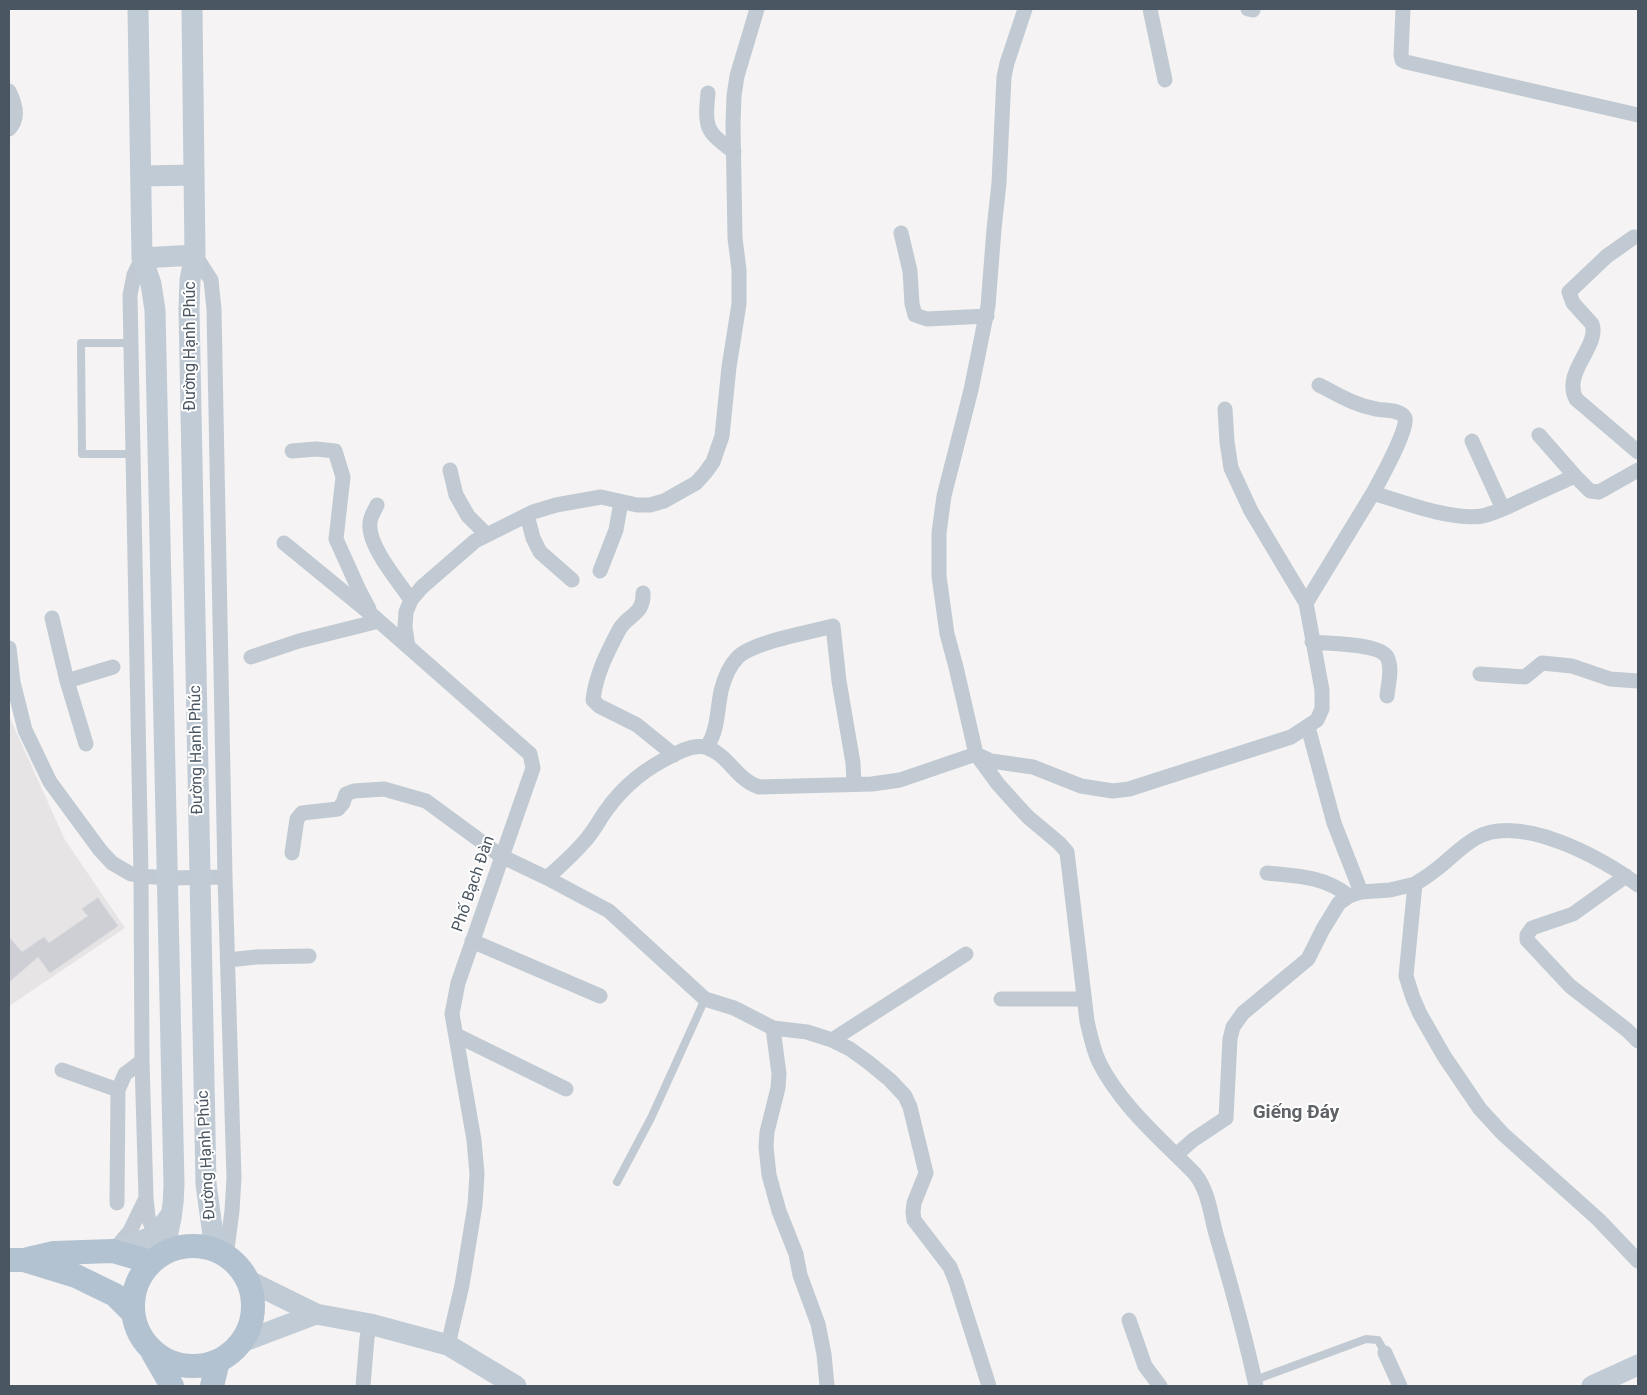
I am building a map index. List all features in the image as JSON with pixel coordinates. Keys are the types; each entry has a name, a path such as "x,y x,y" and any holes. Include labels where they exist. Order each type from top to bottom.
{"main road":[{"name":"Đường Hạnh Phúc","path":"138,9 142,258 151,284 155,310 174,1184 173,1212 169,1234 156,1250"},
{"name":"Đường Hạnh Phúc","path":"192,9 195,255 190,280 189,309 206,1184 213,1235 226,1256"},
{"path":"141,176 194,175"},
{"path":"142,258 195,255"},
{"path":"16,1260 54,1253 156,1250 195,1246 211,1248 226,1256 238,1266 247,1280 253,1295 250,1327 242,1342 231,1353 218,1361 202,1366 184,1366 168,1362 154,1353"},
{"path":"156,1250 139,1276 133,1294 132,1312 135,1327 143,1341 154,1353 172,1386"},
{"path":"16,1260 76,1276 115,1295 132,1312"},
{"path":"247,1280 316,1314 370,1324 448,1345 516,1386"},
{"path":"242,1342 316,1314"},
{"path":"212,1386 218,1361"},
{"path":"1592,1386 1638,1365"}],"street":[{"path":"408,647 405,627 406,612 411,600 475,541 526,515 556,505 602,497 621,502 650,505 664,501 696,483 713,462 718,450 724,422 728,367 740,291 735,238 733,125 736,86 757,9"},
{"path":"1025,9 1004,77 999,183 987,316 944,496 939,533 939,576 943,618 976,754 1015,803 1067,852 1083,999 1090,1038 1100,1063 1130,1108 1203,1184 1244,1329 1256,1383"},
{"path":"1150,9 1166,80"},
{"path":"1403,9 1401,54 1402,60 1406,62 1638,115"},
{"path":"9,90 16,117 14,124 9,129"},
{"path":"708,93 707,111 709,127 712,133 734,152"},
{"path":"901,234 910,271 912,304 915,315 927,319 987,316"},
{"path":"1634,237 1607,256 1569,292 1573,303 1593,328 1592,337 1572,383 1572,392 1576,398 1638,452"},
{"name":"Đường Hạnh Phúc","path":"195,255 211,280 214,309 225,877 234,1178 226,1256"},
{"name":"Đường Hạnh Phúc","path":"142,258 134,275 130,295 141,876 142,1061 146,1198 148,1217 156,1250"},
{"path":"1306,603 1373,493 1390,462 1406,425 1405,418 1400,413 1356,404 1341,398 1319,385"},
{"path":"547,878 585,842 620,791 650,767 694,747 707,747 727,762 743,779 759,788 872,784 900,780 976,754 991,761 1033,767 1081,786 1113,790 1129,789 1291,737 1308,727 1317,720 1322,709 1322,690 1306,603 1255,518 1231,468 1225,409"},
{"path":"1539,435 1590,491 1600,492 1638,470"},
{"path":"1472,441 1503,509"},
{"path":"251,657 376,618 359,590 336,539 344,477 335,451 316,449 292,451"},
{"path":"450,470 456,494 468,516 488,535"},
{"path":"1373,493 1425,509 1461,515 1484,516 1575,476"},
{"path":"600,571 616,530 621,502"},
{"path":"377,504 370,522 370,534 379,554 411,600"},
{"path":"526,515 532,538 540,552 572,580"},
{"name":"Phố Bạch Đàn","path":"284,543 376,618 530,754 532,768 458,983 452,1014 474,1140 477,1174 475,1205 462,1285 448,1345"},
{"path":"643,593 644,603 620,628 600,668 593,700 599,706 637,724 674,755"},
{"path":"52,618 67,681 86,744"},
{"path":"707,747 716,730 724,680 730,667 739,656 751,648 766,643 834,626 839,681 853,762 854,784"},
{"path":"1312,642 1372,648 1383,652 1388,658 1390,668 1387,696"},
{"path":"9,655 13,682 26,730 50,782 100,850 112,863 131,874 141,876 168,878 225,877"},
{"path":"1480,674 1525,677 1542,664 1572,666 1610,679 1638,681"},
{"path":"67,681 112,667"},
{"path":"1308,727 1355,894"},
{"path":"292,853 297,819 302,813 338,808 344,803 346,794 354,790 384,789 426,801 501,856 609,911 705,999 734,1008 773,1028 807,1032 832,1040 850,1049 890,1080 905,1096 926,1173 914,1203 914,1220 950,1267 989,1386"},
{"path":"1176,1155 1193,1140 1226,1118 1230,1039 1233,1027 1243,1013 1308,959 1339,903 1355,894 1390,890 1415,884 1478,837 1507,831 1536,834 1595,857 1638,885"},
{"path":"1267,874 1316,879 1355,894"},
{"path":"1626,876 1573,914 1532,928 1527,934 1527,940 1570,986 1627,1030 1638,1041"},
{"path":"1415,884 1406,976 1420,1014 1444,1056 1480,1109 1503,1134 1598,1220 1638,1261"},
{"path":"472,942 600,996"},
{"path":"832,1040 966,954"},
{"path":"228,960 256,957 309,956"},
{"path":"1001,999 1083,999"},
{"path":"773,1028 779,1074 775,1102 767,1132 766,1160 775,1198 796,1254 800,1276 818,1324 824,1354 827,1386"},
{"path":"456,1035 566,1089"},
{"path":"117,1203 118,1090 125,1074 142,1061"},
{"path":"62,1070 118,1090"},
{"name":"Đường Hạnh Phúc","path":"113,1251 130,1231 146,1198"},
{"path":"1129,1320 1145,1366 1160,1386"},
{"path":"363,1386 370,1324"},
{"path":"1385,1353 1400,1386"}],"lane":[{"path":"131,343 81,343 82,454 133,454"},
{"path":"617,1182 651,1118 705,999"},
{"path":"1256,1383 1366,1339 1378,1340 1385,1353"}],"shaded area":[{"path":"9,716 65,840 125,928 9,1006"}],"building":[{"path":"98,898 118,926 50,973 38,957 9,982 9,937 22,952 44,937 49,943 88,916 82,909"}],"district":[{"name":"Giếng Đáy","path":"1296,1113"}]}
